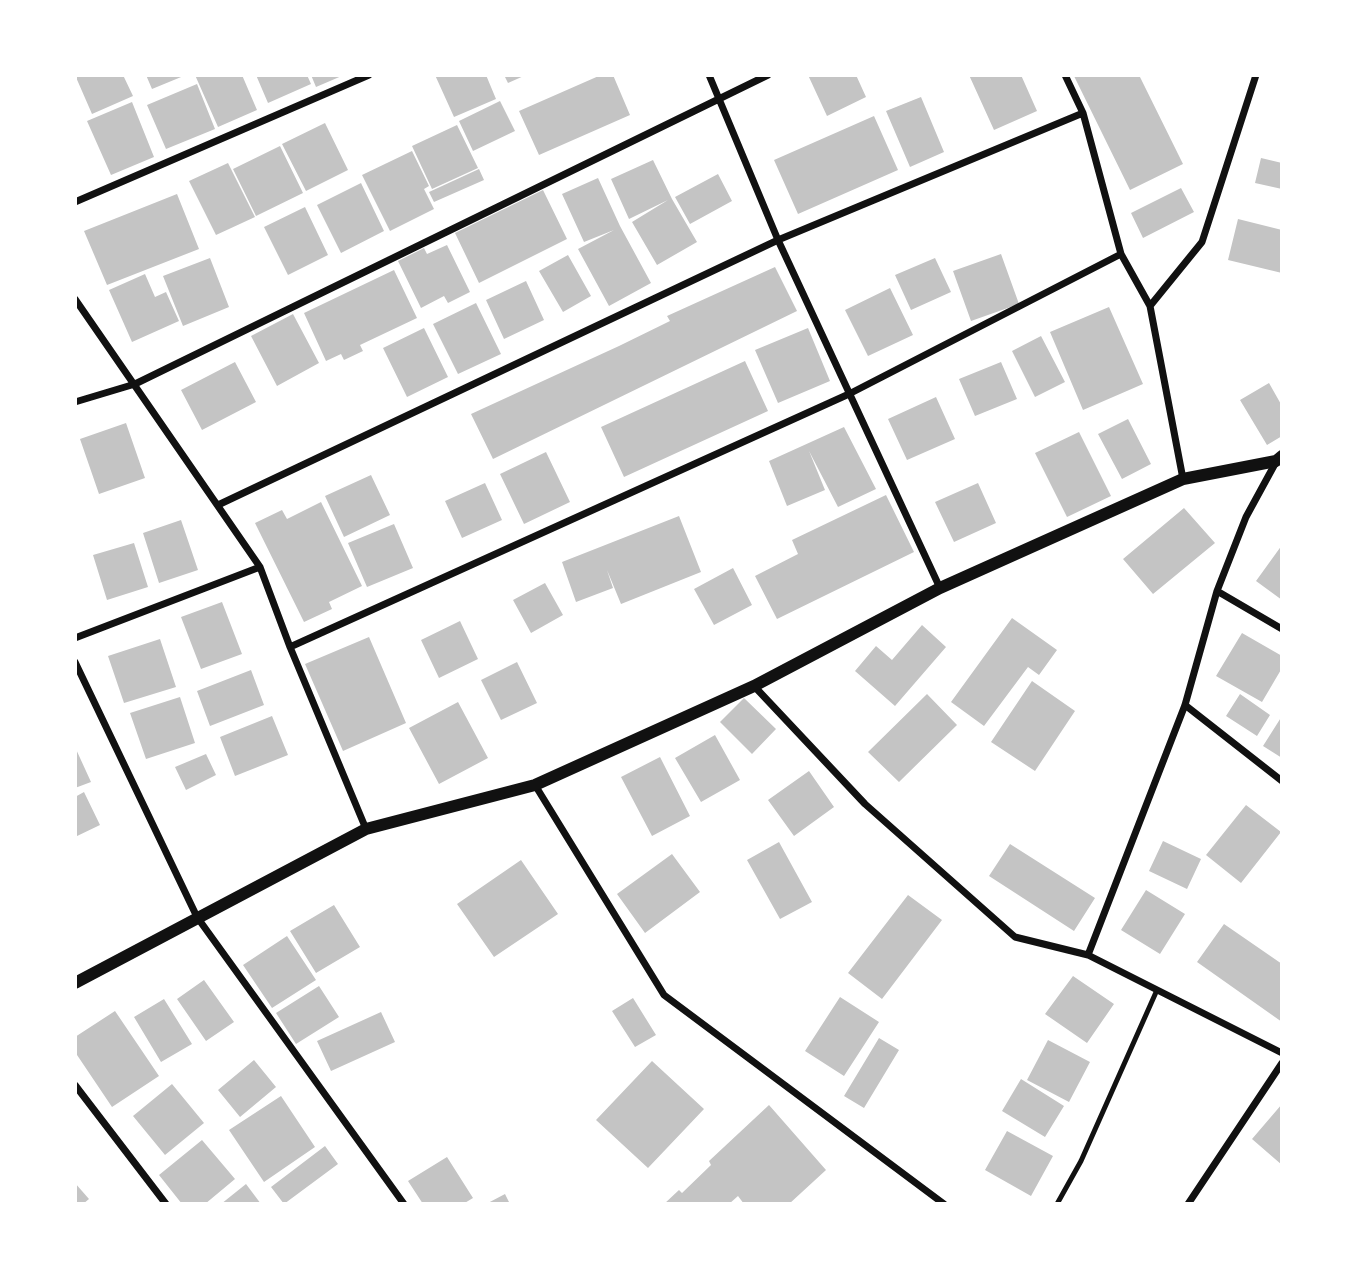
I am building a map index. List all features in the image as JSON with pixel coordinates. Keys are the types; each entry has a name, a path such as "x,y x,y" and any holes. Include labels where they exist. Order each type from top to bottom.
{"street":[{"path":"75,202 369,75"},
{"path":"709,75 778,240 940,588"},
{"path":"75,402 135,384 768,75"},
{"path":"1065,75 1083,114 1121,254 1150,306 1183,479"},
{"path":"1150,306 1202,242 1256,75"},
{"path":"218,505 778,240 1083,114"},
{"path":"290,647 849,394 1121,254"},
{"path":"75,299 260,566 290,647 366,829"},
{"path":"75,983 366,829 535,785 754,685 940,588 1183,479 1279,459"},
{"path":"1088,955 1185,705 1216,591 1246,517 1279,459"},
{"path":"75,638 260,566"},
{"path":"1216,591 1282,629"},
{"path":"75,662 197,917 404,1204"},
{"path":"754,685 865,804 1015,937 1088,955 1282,1052"},
{"path":"1185,705 1282,781"},
{"path":"535,785 664,995 944,1204"},
{"path":"1188,1204 1282,1063"},
{"path":"75,1085 166,1204"}],"lane":[{"path":"1058,1204 1081,1161 1157,990"}],"building":[{"path":"75,75 123,75 133,96 92,114"},
{"path":"146,75 186,75 152,89"},
{"path":"195,75 242,75 257,110 218,127"},
{"path":"256,75 307,75 311,84 268,103"},
{"path":"311,75 344,75 316,87"},
{"path":"435,75 486,75 496,99 454,117"},
{"path":"504,75 526,75 508,83"},
{"path":"601,75 613,75 630,115 539,155 519,111"},
{"path":"808,75 856,75 866,97 827,116"},
{"path":"969,75 1021,75 1037,111 994,130"},
{"path":"1139,75 1183,164 1130,190 1074,76"},
{"path":"197,84 215,129 166,149 147,105"},
{"path":"921,97 944,152 910,167 886,111"},
{"path":"500,101 515,131 473,151 459,121"},
{"path":"132,102 154,157 111,175 87,121"},
{"path":"874,116 898,170 798,214 774,160"},
{"path":"325,123 348,170 306,191 282,144"},
{"path":"457,125 478,168 432,189 412,146"},
{"path":"280,146 303,193 256,216 233,169"},
{"path":"412,151 429,186 424,189 434,209 390,231 362,175"},
{"path":"1261,158 1282,163 1282,189 1255,183"},
{"path":"653,160 697,242 657,265 632,222 668,200 629,219 611,179"},
{"path":"228,163 255,217 216,235 189,181"},
{"path":"479,169 484,180 434,202 429,192"},
{"path":"718,174 732,201 690,224 675,197"},
{"path":"598,178 651,283 609,306 578,249 614,230 584,242 562,194"},
{"path":"361,183 384,231 341,253 317,205"},
{"path":"1181,188 1194,212 1143,238 1131,213"},
{"path":"543,190 567,239 479,283 455,233"},
{"path":"177,194 199,249 107,285 84,231"},
{"path":"305,207 328,255 288,275 264,227"},
{"path":"1238,219 1282,230 1282,273 1228,260"},
{"path":"447,245 470,292 448,303 444,296 421,308 398,261 424,248 427,254"},
{"path":"1001,254 1019,304 971,321 953,271"},
{"path":"568,255 591,296 563,312 539,271"},
{"path":"210,258 229,307 183,326 163,276"},
{"path":"935,258 951,292 911,310 895,275"},
{"path":"775,267 797,311 493,459 471,414 619,346 670,321 667,316"},
{"path":"394,270 417,318 360,345 363,351 344,360 341,354 326,361 304,313"},
{"path":"145,274 155,297 166,292 179,321 132,342 109,290"},
{"path":"526,281 544,320 504,339 486,300"},
{"path":"890,288 913,335 868,356 845,310"},
{"path":"476,303 501,354 458,374 433,324"},
{"path":"1109,307 1143,384 1083,410 1050,332"},
{"path":"293,314 319,363 277,386 251,336"},
{"path":"424,328 448,377 407,397 383,348"},
{"path":"808,328 830,381 778,403 755,350"},
{"path":"1041,336 1065,382 1035,397 1012,351"},
{"path":"745,361 768,411 624,477 601,427"},
{"path":"235,362 256,402 202,430 181,390"},
{"path":"1001,362 1017,399 975,416 959,379"},
{"path":"1269,383 1282,406 1282,436 1267,445 1240,400"},
{"path":"936,397 955,439 907,460 888,419"},
{"path":"1128,419 1151,464 1122,479 1098,434"},
{"path":"126,423 145,478 99,494 80,439"},
{"path":"844,427 876,489 838,507 809,451 825,490 787,506 769,461"},
{"path":"1079,432 1111,496 1067,517 1035,453"},
{"path":"546,452 570,502 524,524 500,474"},
{"path":"371,475 390,515 344,537 325,496"},
{"path":"485,483 502,520 462,538 445,501"},
{"path":"978,483 996,523 954,542 935,502"},
{"path":"886,495 914,552 777,619 755,576 798,554 792,540"},
{"path":"321,502 362,586 329,602 332,609 304,622 255,523 282,510 287,519"},
{"path":"1184,508 1215,543 1153,594 1123,559"},
{"path":"679,516 701,572 621,604 607,570 613,588 576,602 562,562"},
{"path":"181,520 198,570 159,583 143,533"},
{"path":"394,524 413,568 367,587 348,543"},
{"path":"134,543 148,587 107,600 93,555"},
{"path":"1282,545 1282,600 1256,581"},
{"path":"733,568 752,605 714,625 694,589"},
{"path":"545,583 563,615 531,633 513,600"},
{"path":"222,602 242,654 201,669 181,617"},
{"path":"1012,618 1057,650 1039,675 1028,667 984,726 951,702"},
{"path":"460,621 478,659 439,678 421,640"},
{"path":"922,625 946,647 895,706 855,671 876,646 892,660"},
{"path":"1242,633 1282,656 1282,668 1262,702 1216,676"},
{"path":"369,637 406,723 343,751 305,664"},
{"path":"160,639 176,687 124,703 108,656"},
{"path":"517,662 537,703 501,720 481,680"},
{"path":"251,670 264,705 210,726 197,691"},
{"path":"1032,681 1075,711 1035,771 991,742"},
{"path":"927,694 957,725 899,782 868,752"},
{"path":"1240,694 1270,715 1257,736 1226,716"},
{"path":"180,697 195,743 146,759 130,713"},
{"path":"744,698 776,729 752,754 720,722"},
{"path":"458,702 488,758 439,784 409,728"},
{"path":"272,716 288,755 235,776 220,737"},
{"path":"1282,716 1282,758 1263,746"},
{"path":"715,735 740,780 701,802 675,758"},
{"path":"75,747 91,782 75,788"},
{"path":"206,754 216,775 186,790 175,767"},
{"path":"660,757 690,816 652,836 621,777"},
{"path":"809,771 834,807 794,836 768,800"},
{"path":"84,792 100,825 75,837 75,797"},
{"path":"1246,805 1281,832 1241,883 1206,855"},
{"path":"1163,841 1201,859 1187,889 1149,871"},
{"path":"779,842 812,902 780,919 747,860"},
{"path":"1010,844 1095,898 1074,931 989,876"},
{"path":"672,854 700,892 645,933 617,894"},
{"path":"521,860 558,914 494,957 457,904"},
{"path":"1146,890 1185,914 1160,954 1121,930"},
{"path":"908,895 942,920 882,999 848,973"},
{"path":"334,905 360,947 316,973 290,931"},
{"path":"1224,924 1282,964 1282,1022 1197,962"},
{"path":"287,936 316,980 272,1008 243,965"},
{"path":"1073,976 1114,1004 1087,1043 1045,1014"},
{"path":"204,980 234,1022 206,1041 177,999"},
{"path":"319,986 339,1017 296,1044 276,1013"},
{"path":"840,997 879,1022 844,1076 805,1051"},
{"path":"633,998 656,1035 635,1047 612,1011"},
{"path":"164,999 192,1044 161,1062 134,1017"},
{"path":"115,1011 159,1076 112,1107 75,1052 75,1037"},
{"path":"381,1012 395,1042 331,1071 317,1041"},
{"path":"879,1038 899,1050 864,1108 844,1096"},
{"path":"1048,1040 1090,1062 1069,1102 1027,1080"},
{"path":"254,1060 276,1087 240,1117 218,1090"},
{"path":"652,1061 704,1109 648,1168 596,1120"},
{"path":"1021,1079 1064,1106 1045,1137 1002,1111"},
{"path":"172,1084 204,1123 165,1155 133,1116"},
{"path":"281,1096 315,1147 264,1182 229,1130"},
{"path":"1282,1104 1282,1165 1252,1139"},
{"path":"769,1105 826,1170 789,1204 744,1204 738,1196 729,1204 664,1204 679,1190 682,1193 711,1165 709,1161"},
{"path":"1007,1131 1053,1156 1031,1196 985,1170"},
{"path":"202,1140 235,1179 205,1204 182,1204 159,1175"},
{"path":"325,1146 338,1164 284,1204 271,1187"},
{"path":"447,1157 473,1198 463,1204 423,1204 408,1181"},
{"path":"75,1183 89,1199 83,1204 75,1204"},
{"path":"246,1184 261,1204 221,1204"},
{"path":"505,1194 510,1204 486,1204"}]}
